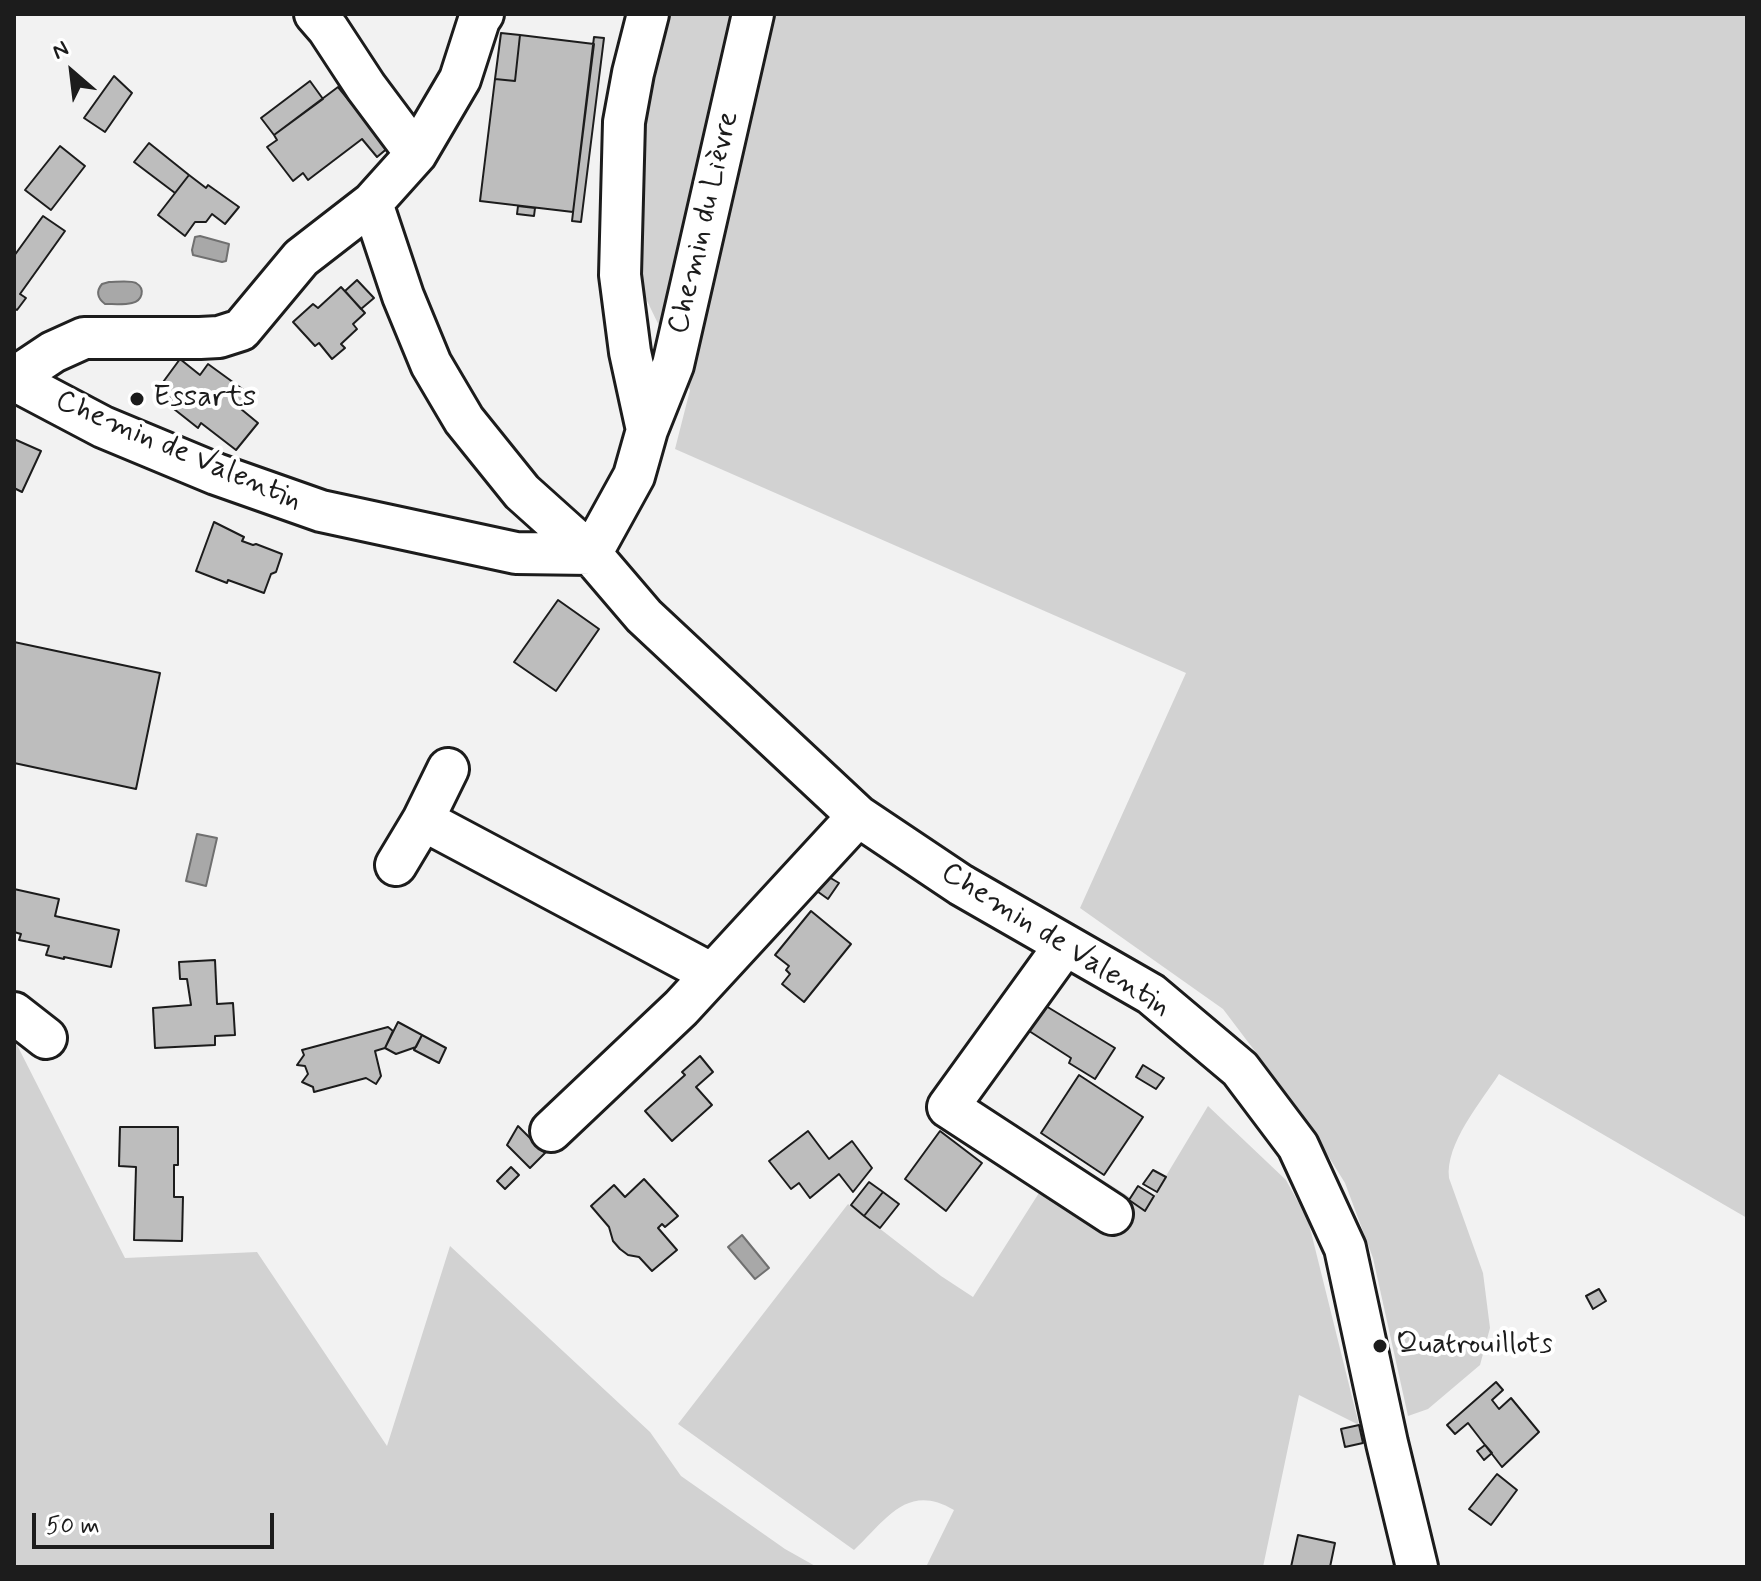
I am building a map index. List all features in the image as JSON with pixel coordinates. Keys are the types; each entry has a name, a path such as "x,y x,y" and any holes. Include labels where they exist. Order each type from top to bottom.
{"street":[{"path":"315,14 416,154"},
{"name":"Chemin du Lièvre","path":"647,430 630,352 620,275 624,122 648,14"},
{"name":"Chemin du Lièvre","path":"591,554 634,476 647,430 673,365 753,14"},
{"path":"14,379 53,352 84,338 209,338 241,330 301,258 372,203 416,154 460,79 479,16"},
{"path":"372,203 425,351 464,420 522,492 591,554"},
{"name":"Chemin de Valentin","path":"14,379 131,439 216,474 321,511 516,553 591,554 644,616 858,816 961,885 1151,994 1240,1069 1298,1146 1345,1248 1417,1567"},
{"path":"396,865 448,769"},
{"path":"551,1131 681,1008 858,816"},
{"path":"423,820 712,974"},
{"path":"1065,945 948,1107 1112,1214"},
{"path":"14,1013 46,1038"}],"shaded area":[{"path":"649,14 1747,14 1747,1218 1499,1074 1458,1138 1449,1165 1449,1178 1483,1273 1490,1328 1480,1365 1428,1409 1408,1416 1373,1258 1345,1183 1301,1112 1223,1009 1080,908 1186,673 675,449 690,390 610,224"},
{"path":"195,237 229,244 226,261 193,255"},
{"path":"136,283 142,291 140,297 129,304 105,304 98,292 102,284"},
{"path":"197,834 217,838 206,886 186,881"},
{"path":"14,1039 125,1258 257,1252 387,1446 450,1246 650,1432 681,1476 785,1549 817,1567 14,1567"},
{"path":"1208,1106 1286,1180 1308,1220 1359,1425 1299,1395 1263,1567 926,1567 954,1510 938,1502 923,1500 898,1508 854,1550 678,1424 848,1204 973,1297 1063,1155 1131,1198 1129,1201 1145,1211"},
{"path":"742,1235 769,1268 755,1279 728,1247"}],"building":[{"path":"501,33 520,35 515,81 495,79"},
{"path":"520,35 594,44 573,212 480,201 495,79 515,81"},
{"path":"594,37 604,38 581,222 572,221"},
{"path":"114,76 132,93 105,132 84,118"},
{"path":"310,81 323,99 274,135 261,118"},
{"path":"338,87 351,103 360,96 395,142 377,157 362,139 308,180 303,173 293,181 267,147 277,140 274,135"},
{"path":"149,143 189,175 175,193 134,162"},
{"path":"60,146 85,166 51,210 25,190"},
{"path":"189,175 239,207 225,224 212,214 206,222 195,222 185,236 158,215"},
{"path":"518,206 535,208 534,216 517,214"},
{"path":"43,216 65,231 20,294 26,298 17,310 14,308 14,256"},
{"path":"357,280 374,298 361,309 345,291"},
{"path":"341,287 365,313 353,324 357,329 341,344 345,348 332,359 319,343 315,346 293,322 313,304 318,308"},
{"path":"180,359 200,375 208,364 252,396 241,409 258,423 236,450 201,423 198,428 174,409 178,404 158,389"},
{"path":"14,439 41,451 22,492 14,488"},
{"path":"214,522 244,537 242,541 282,554 264,593 196,571"},
{"path":"558,600 599,629 556,691 514,662"},
{"path":"14,642 160,673 136,789 14,763"},
{"path":"817,870 839,883 828,899 807,884"},
{"path":"14,889 59,899 55,916 119,930 111,967 46,955 49,946 19,940 21,934 14,932"},
{"path":"811,911 851,944 804,1002 782,984 790,974 786,970 789,966 775,955"},
{"path":"215,960 217,1004 233,1003 235,1035 215,1036 215,1045 155,1048 153,1008 191,1005 187,979 180,979 179,962"},
{"path":"1041,1003 1115,1048 1095,1079 1069,1063 1071,1058 1026,1029"},
{"path":"398,1022 422,1035 416,1047 396,1054 385,1048"},
{"path":"388,1027 393,1031 385,1048 375,1051 381,1076 376,1084 366,1078 314,1092 313,1087 302,1082 308,1074 305,1066 297,1065 304,1055 302,1050"},
{"path":"422,1035 446,1048 439,1063 414,1050"},
{"path":"700,1056 713,1072 696,1087 712,1105 672,1141 645,1111 685,1075 682,1072"},
{"path":"1143,1065 1164,1078 1156,1089 1136,1077"},
{"path":"1079,1075 1143,1117 1104,1175 1041,1133"},
{"path":"518,1126 545,1153 530,1168 507,1145"},
{"path":"120,1127 178,1127 174,1197 183,1197 182,1241 134,1240 136,1167 119,1166"},
{"path":"808,1131 829,1159 852,1141 872,1168 853,1192 839,1174 810,1198 799,1183 791,1189 769,1161"},
{"path":"940,1131 982,1163 946,1211 905,1179"},
{"path":"511,1167 519,1175 505,1189 497,1181"},
{"path":"1153,1170 1166,1177 1157,1192 1143,1184"},
{"path":"644,1179 678,1216 665,1227 662,1224 658,1228 677,1250 652,1271 639,1257 628,1255 620,1249 613,1241 609,1227 591,1206 614,1185 625,1197"},
{"path":"869,1182 883,1192 864,1216 851,1205"},
{"path":"1138,1186 1154,1196 1145,1211 1129,1200"},
{"path":"883,1192 899,1204 880,1228 864,1216"},
{"path":"1599,1289 1606,1301 1593,1309 1586,1296"},
{"path":"1496,1382 1503,1390 1492,1400 1499,1409 1511,1398 1539,1432 1502,1467 1468,1423 1455,1434 1447,1425"},
{"path":"1359,1425 1363,1443 1345,1447 1341,1429"},
{"path":"1485,1445 1492,1453 1484,1460 1477,1451"},
{"path":"1497,1474 1517,1490 1491,1525 1469,1509"},
{"path":"1298,1535 1335,1543 1330,1567 1291,1567"}],"place":[{"name":"Essarts","path":"137,399"},
{"name":"Quatrouillots","path":"1380,1346"}]}
